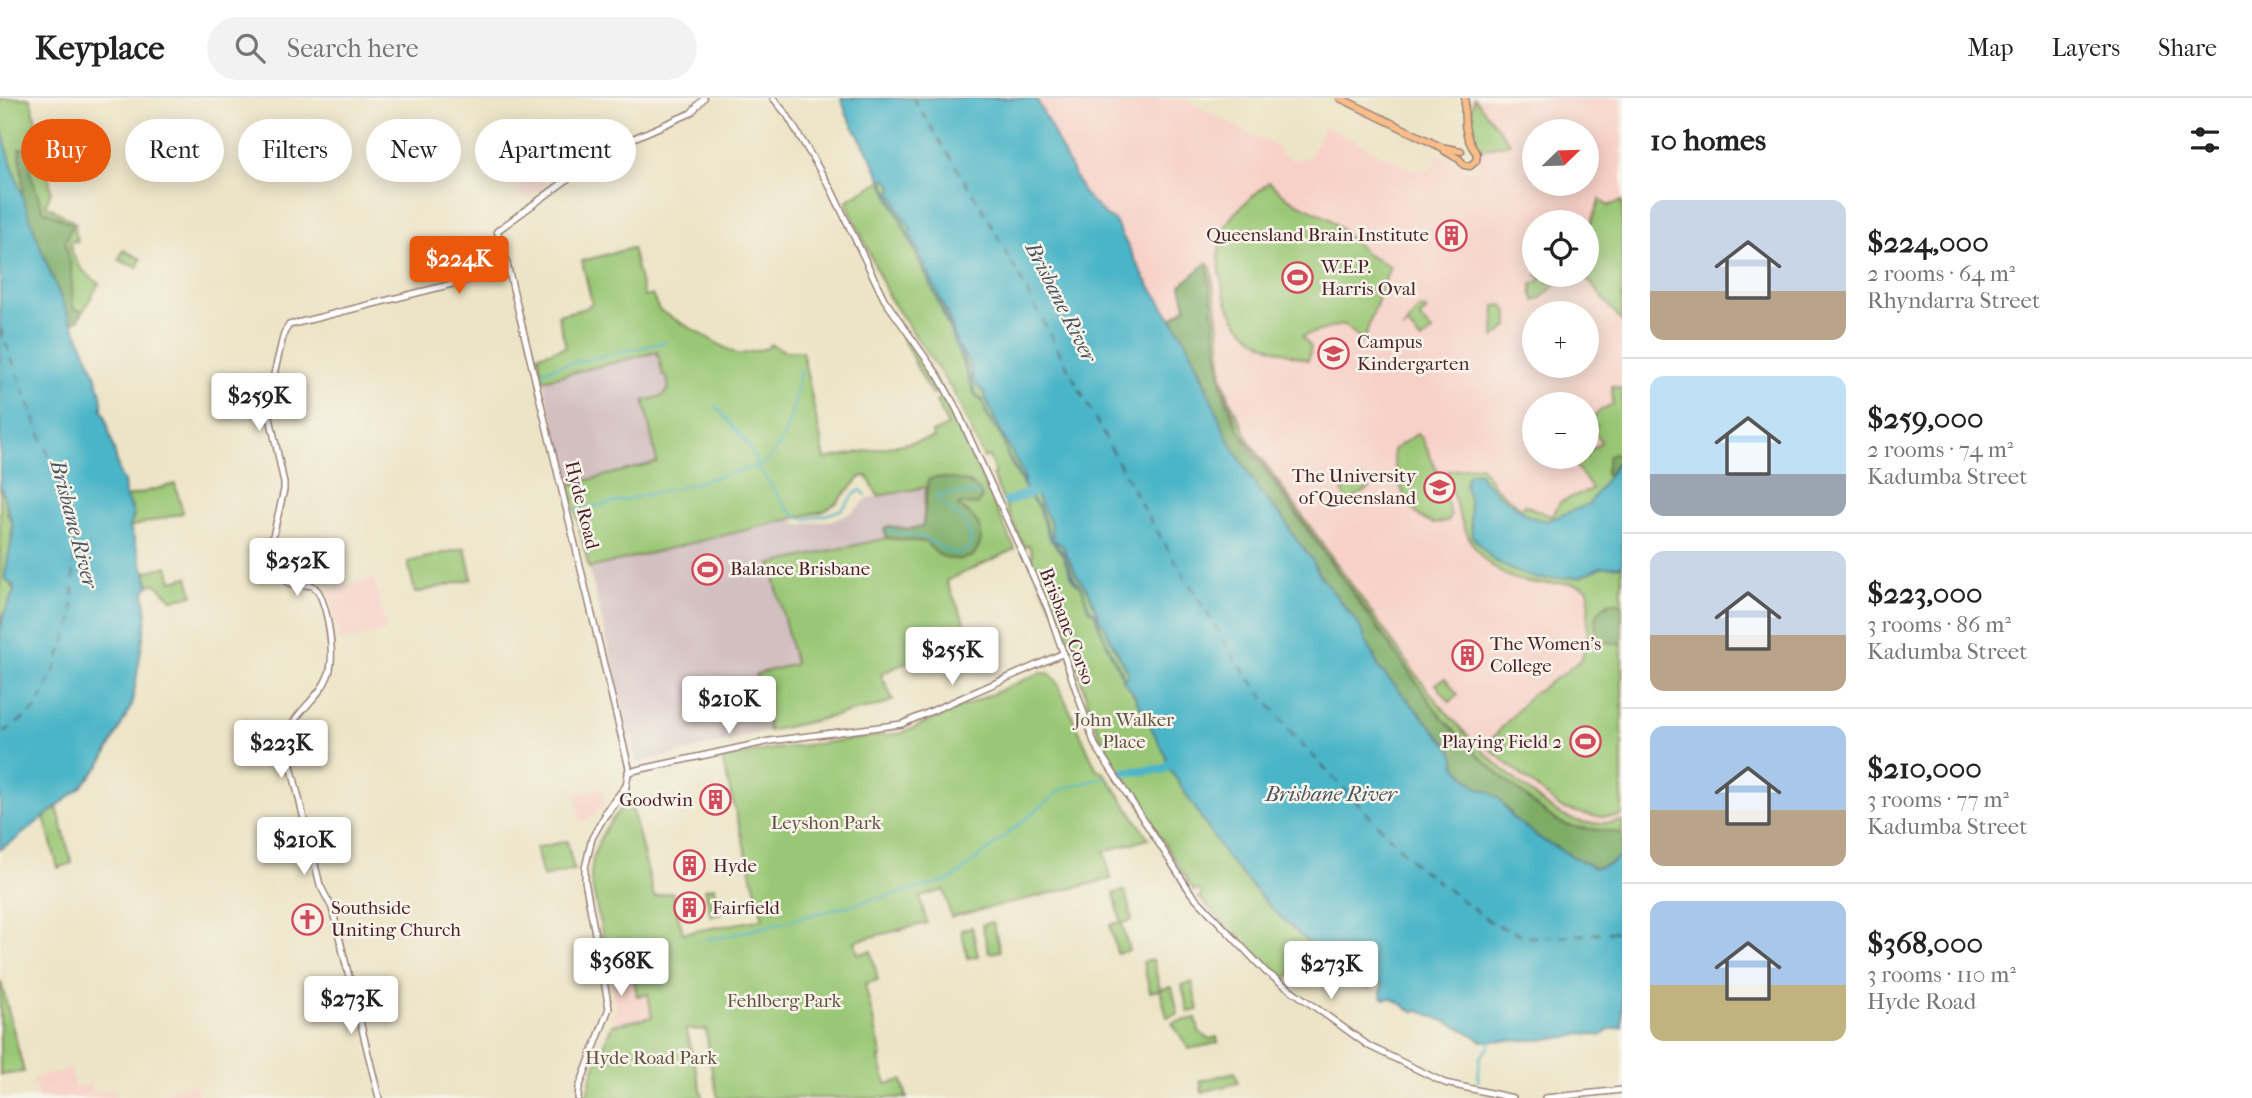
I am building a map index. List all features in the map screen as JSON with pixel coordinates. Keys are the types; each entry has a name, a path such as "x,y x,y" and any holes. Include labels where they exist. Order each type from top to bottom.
{"main road":[{"path":"1340,98 1441,147 1461,153 1472,149"},
{"path":"1466,134 1461,153 1467,166 1475,163 1477,157 1466,134 1467,98"}],"street":[{"name":"Hyde Road","path":"578,1098 579,1088 609,1008 585,881 587,853 596,829 621,798 628,772 627,755 497,231 609,149 691,113 704,98"},
{"name":"Brisbane Corso","path":"773,98 787,115 831,189 884,299 953,401 1048,609 1085,722 1102,756 1191,893 1266,972 1370,1046 1445,1083 1513,1098"},
{"path":"379,1098 332,908 320,885 286,744 290,726 327,678 330,639 319,592 313,586 287,581 273,536 284,483 267,403 284,333 289,325 508,270"},
{"path":"628,772 770,741 902,724 1064,653"},
{"path":"1545,1098 1622,1090"}],"shaded area":[{"name":"The University of Queensland","path":"1036,98 1181,98 1277,147 1280,154 1294,160 1307,159 1324,126 1412,169 1432,169 1439,154 1462,169 1471,171 1477,168 1481,158 1479,149 1473,144 1468,120 1471,98 1622,98 1622,855 1478,788 1205,379 1187,342 1144,277 1114,220 1106,216 1083,193"},
{"path":"523,182 544,182 544,187 529,198 518,194"},
{"path":"657,352 669,388 663,397 644,402 657,462 569,485 543,380"},
{"path":"926,487 923,526 910,529 896,526 884,530 887,538 771,564 795,664 756,674 769,731 639,763 636,760 589,568 791,518 798,525 834,520 854,511 867,499"},
{"path":"374,578 387,631 338,643 339,635 327,589"},
{"path":"601,788 605,804 587,820 581,821 575,794"},
{"path":"634,976 637,996 648,994 652,1017 612,1025 616,1009 611,981"},
{"path":"71,1069 75,1087 90,1083 93,1093 114,1088 117,1098 38,1098 33,1078"},
{"path":"196,1084 199,1098 168,1098 166,1091"}],"green space":[{"path":"0,98 30,98 36,119 21,119 21,182 50,182 51,191 46,205 76,223 74,231 78,241 70,242 73,255 84,271 99,283 79,319 71,324 22,200 0,125"},
{"path":"1474,98 1510,143 1484,149 1475,144 1469,121"},
{"name":"John Walker Place","path":"886,178 893,187 891,190 910,227 954,336 970,365 972,378 984,393 1024,476 1025,481 1022,483 1029,496 1034,492 1036,494 1054,534 1050,537 1062,545 1077,576 1089,592 1100,620 1127,670 1127,677 1123,680 1361,969 1354,977 1356,979 1346,984 1339,975 1346,972 1347,966 1320,947 1285,979 1239,940 1241,937 1237,933 1234,935 1199,897 1202,894 1198,889 1194,891 1104,746 1069,640 1057,610 1052,607 1029,558 1033,555 1029,545 1024,547 992,475 995,473 989,456 984,458 954,393 889,297 846,201"},
{"path":"23,182 33,182 43,210 73,224 65,242 71,265 73,308 82,311 79,319 71,324 22,200"},
{"path":"1269,182 1289,199 1330,219 1369,256 1390,266 1363,342 1344,324 1302,336 1311,347 1308,360 1261,342 1239,324 1231,312 1221,277 1220,239 1225,226 1236,212"},
{"path":"1600,199 1608,206 1622,201 1622,322 1594,287 1599,287 1599,210 1596,210"},
{"path":"632,248 644,297 652,295 659,310 738,355 768,348 770,344 785,351 802,351 825,459 934,438 932,433 948,426 936,401 941,398 947,404 1015,549 946,581 970,633 881,674 893,700 883,705 769,731 756,674 795,664 771,564 887,538 926,542 923,526 926,487 878,496 867,476 861,477 836,503 824,511 589,568 569,485 657,462 644,401 663,396 669,388 666,375 663,375 657,352 543,380 538,355 566,347 558,315 586,308 592,303 582,261"},
{"path":"123,250 141,259 137,268 119,260"},
{"path":"1207,263 1211,267 1219,327 1222,376 1250,442 1412,669 1464,732 1541,802 1580,822 1598,824 1622,821 1622,834 1571,826 1548,815 1489,766 1436,710 1238,428 1219,374"},
{"path":"1207,263 1222,388 1231,414 1249,448 1446,722 1489,766 1538,808 1564,824 1622,834 1622,855 1610,864 1594,868 1542,840 1513,818 1510,811 1487,791 1468,780 1456,766 1449,746 1379,668 1358,623 1320,576 1285,520 1259,491 1228,439 1208,394 1205,379 1172,318 1186,307 1181,285"},
{"path":"1532,287 1553,287 1535,301"},
{"path":"1502,305 1508,312 1508,327 1494,338 1495,306"},
{"path":"1422,308 1426,309 1426,312 1420,317 1432,332 1421,341 1408,325 1402,330"},
{"path":"902,333 929,368 943,392 933,394 928,389"},
{"path":"1612,386 1622,389 1622,815 1618,817 1592,816 1561,808 1489,748 1490,741 1531,695 1582,658 1587,638 1589,594 1588,589 1576,584 1535,583 1514,579 1497,570 1473,545 1458,511 1447,474 1448,471 1480,465 1494,486 1521,508 1525,505 1552,517 1560,502 1592,489 1578,469 1599,469 1599,412 1613,404"},
{"path":"1417,434 1422,438 1440,478 1451,516 1448,521 1433,524 1420,516 1407,502 1400,485 1393,450"},
{"path":"1609,455 1622,455 1622,464 1616,463 1607,476"},
{"path":"936,477 970,483 982,497 978,505 958,506 971,515 981,533 981,540 973,556 947,558 926,542 887,538 884,530 888,526 910,529 923,526 928,480"},
{"path":"1362,478 1369,489 1348,501 1342,491"},
{"path":"175,484 183,513 130,527 132,508 126,497"},
{"path":"0,485 12,523 9,582 14,591 3,616 0,632"},
{"path":"465,548 472,579 415,593 408,562"},
{"path":"168,566 172,581 188,577 193,595 173,600 156,584 149,585 145,572"},
{"path":"1611,602 1622,604 1622,644 1598,641 1597,614"},
{"path":"1040,673 1049,673 1056,680 1096,768 1105,774 1149,839 1104,851 1111,879 951,917 944,890 920,897 927,923 855,941 858,954 871,951 878,980 865,984 886,1084 902,1080 907,1098 718,1098 706,1030 686,1029 703,1098 586,1098 593,1071 612,1025 652,1017 648,994 637,996 629,952 607,956 591,881 593,858 601,837 614,817 630,800 654,897 672,892 683,933 763,919 722,759 767,750 902,733"},
{"path":"1445,678 1458,695 1450,702 1436,684"},
{"path":"57,807 72,863 58,868 44,817"},
{"path":"567,841 574,870 543,877 536,848"},
{"path":"714,887 721,914 711,916 705,889"},
{"path":"1125,891 1132,920 1122,923 1129,951 1117,953 1110,925 1121,922 1114,893"},
{"path":"993,922 1000,951 989,953 982,925"},
{"path":"972,927 978,956 968,958 961,930"},
{"path":"1153,960 1160,989 1172,987 1178,1014 1167,1017 1160,990 1150,992 1143,962"},
{"path":"1192,982 1198,1010 1188,1012 1182,985"},
{"path":"0,983 24,1072 0,1075"},
{"path":"1196,1018 1199,1032 1210,1039 1217,1037 1218,1043 1189,1049 1172,1023"},
{"path":"1235,1072 1238,1083 1202,1092 1200,1081"}],"water":[{"name":"Brisbane River","path":"841,98 1036,98 1083,193 1106,216 1114,220 1144,277 1187,342 1228,439 1259,491 1285,520 1320,576 1358,623 1379,668 1449,746 1456,766 1478,788 1499,798 1513,818 1542,840 1594,868 1610,864 1622,855 1622,1027 1609,1030 1601,1036 1583,1033 1538,1040 1481,1041 1417,1009 1415,1012 1391,998 1385,999 1381,996 1382,985 1377,981 1372,982 1368,988 1346,972 1347,965 1320,947 1317,951 1271,908 1227,858 1168,766 1165,754 1132,691 1123,680 1127,677 1127,670 1100,620 1089,592 1077,576 1062,545 1051,538 1063,553 1074,579 1082,588 1073,580 1062,554 1050,539 1038,507 1030,497 1008,457 1003,440 986,414 983,402 975,395 938,302 957,343 948,316 910,233 910,227 891,192 893,187 886,178 883,180 935,294 873,161 847,115","holes":["958,345 970,365 974,382 984,393 1024,476 1024,482 987,414 983,401 976,395","1034,492 1050,521 1053,536 1050,535 1039,507 1030,497"]},
{"name":"Brisbane River","path":"0,125 42,253 98,383 102,410 121,478 124,480 125,495 134,515 130,527 149,585 144,593 147,614 132,705 100,766 79,789 0,849 0,632 14,586 4,578 13,534 0,485"},
{"path":"1616,465 1622,465 1622,566 1601,567 1580,577 1538,579 1514,571 1492,559 1472,536 1469,499 1465,486 1467,475 1479,472 1482,479 1496,492 1530,517 1547,521 1589,504"}],"waterway":[{"path":"542,372 666,342"},
{"path":"758,467 768,460 783,438 793,409 800,369"},
{"path":"716,406 749,446 758,467 788,510 799,518 807,519 842,509 861,490 866,495"},
{"path":"676,488 756,466"},
{"path":"575,511 672,489"},
{"path":"1007,501 1039,490"},
{"path":"887,530 921,537 951,552 964,551 971,546 965,522 936,497 938,494 980,493"},
{"path":"1124,772 1164,769 1171,762"},
{"path":"706,939 720,938 954,878 1062,789 1107,777"},
{"path":"1478,1082 1480,1057 1489,1047 1490,1041"}],"ferry route":[{"path":"913,98 985,213 1143,508 1235,659 1292,734 1417,866 1492,923 1527,937 1622,931"},
{"path":"0,328 57,477 74,543 73,618 55,669 36,709 0,736"}],"place":[{"name":"Queensland Brain Institute","path":"1452,235"},
{"name":"W.E.P. Harris Oval","path":"1298,278"},
{"name":"Campus Kindergarten","path":"1334,353"},
{"name":"The University of Queensland","path":"1439,487"},
{"name":"Balance Brisbane","path":"707,569"},
{"name":"The Women's College","path":"1467,655"},
{"name":"Playing Field 2","path":"1585,742"},
{"name":"Goodwin","path":"716,800"},
{"name":"Hyde","path":"690,866"},
{"name":"Fairfield","path":"689,908"},
{"name":"Southside Uniting Church","path":"308,919"}],"park label":[{"name":"Leyshon Park","path":"826,823"},
{"name":"Fehlberg Park","path":"784,1001"},
{"name":"Hyde Road Park","path":"651,1058"}]}
